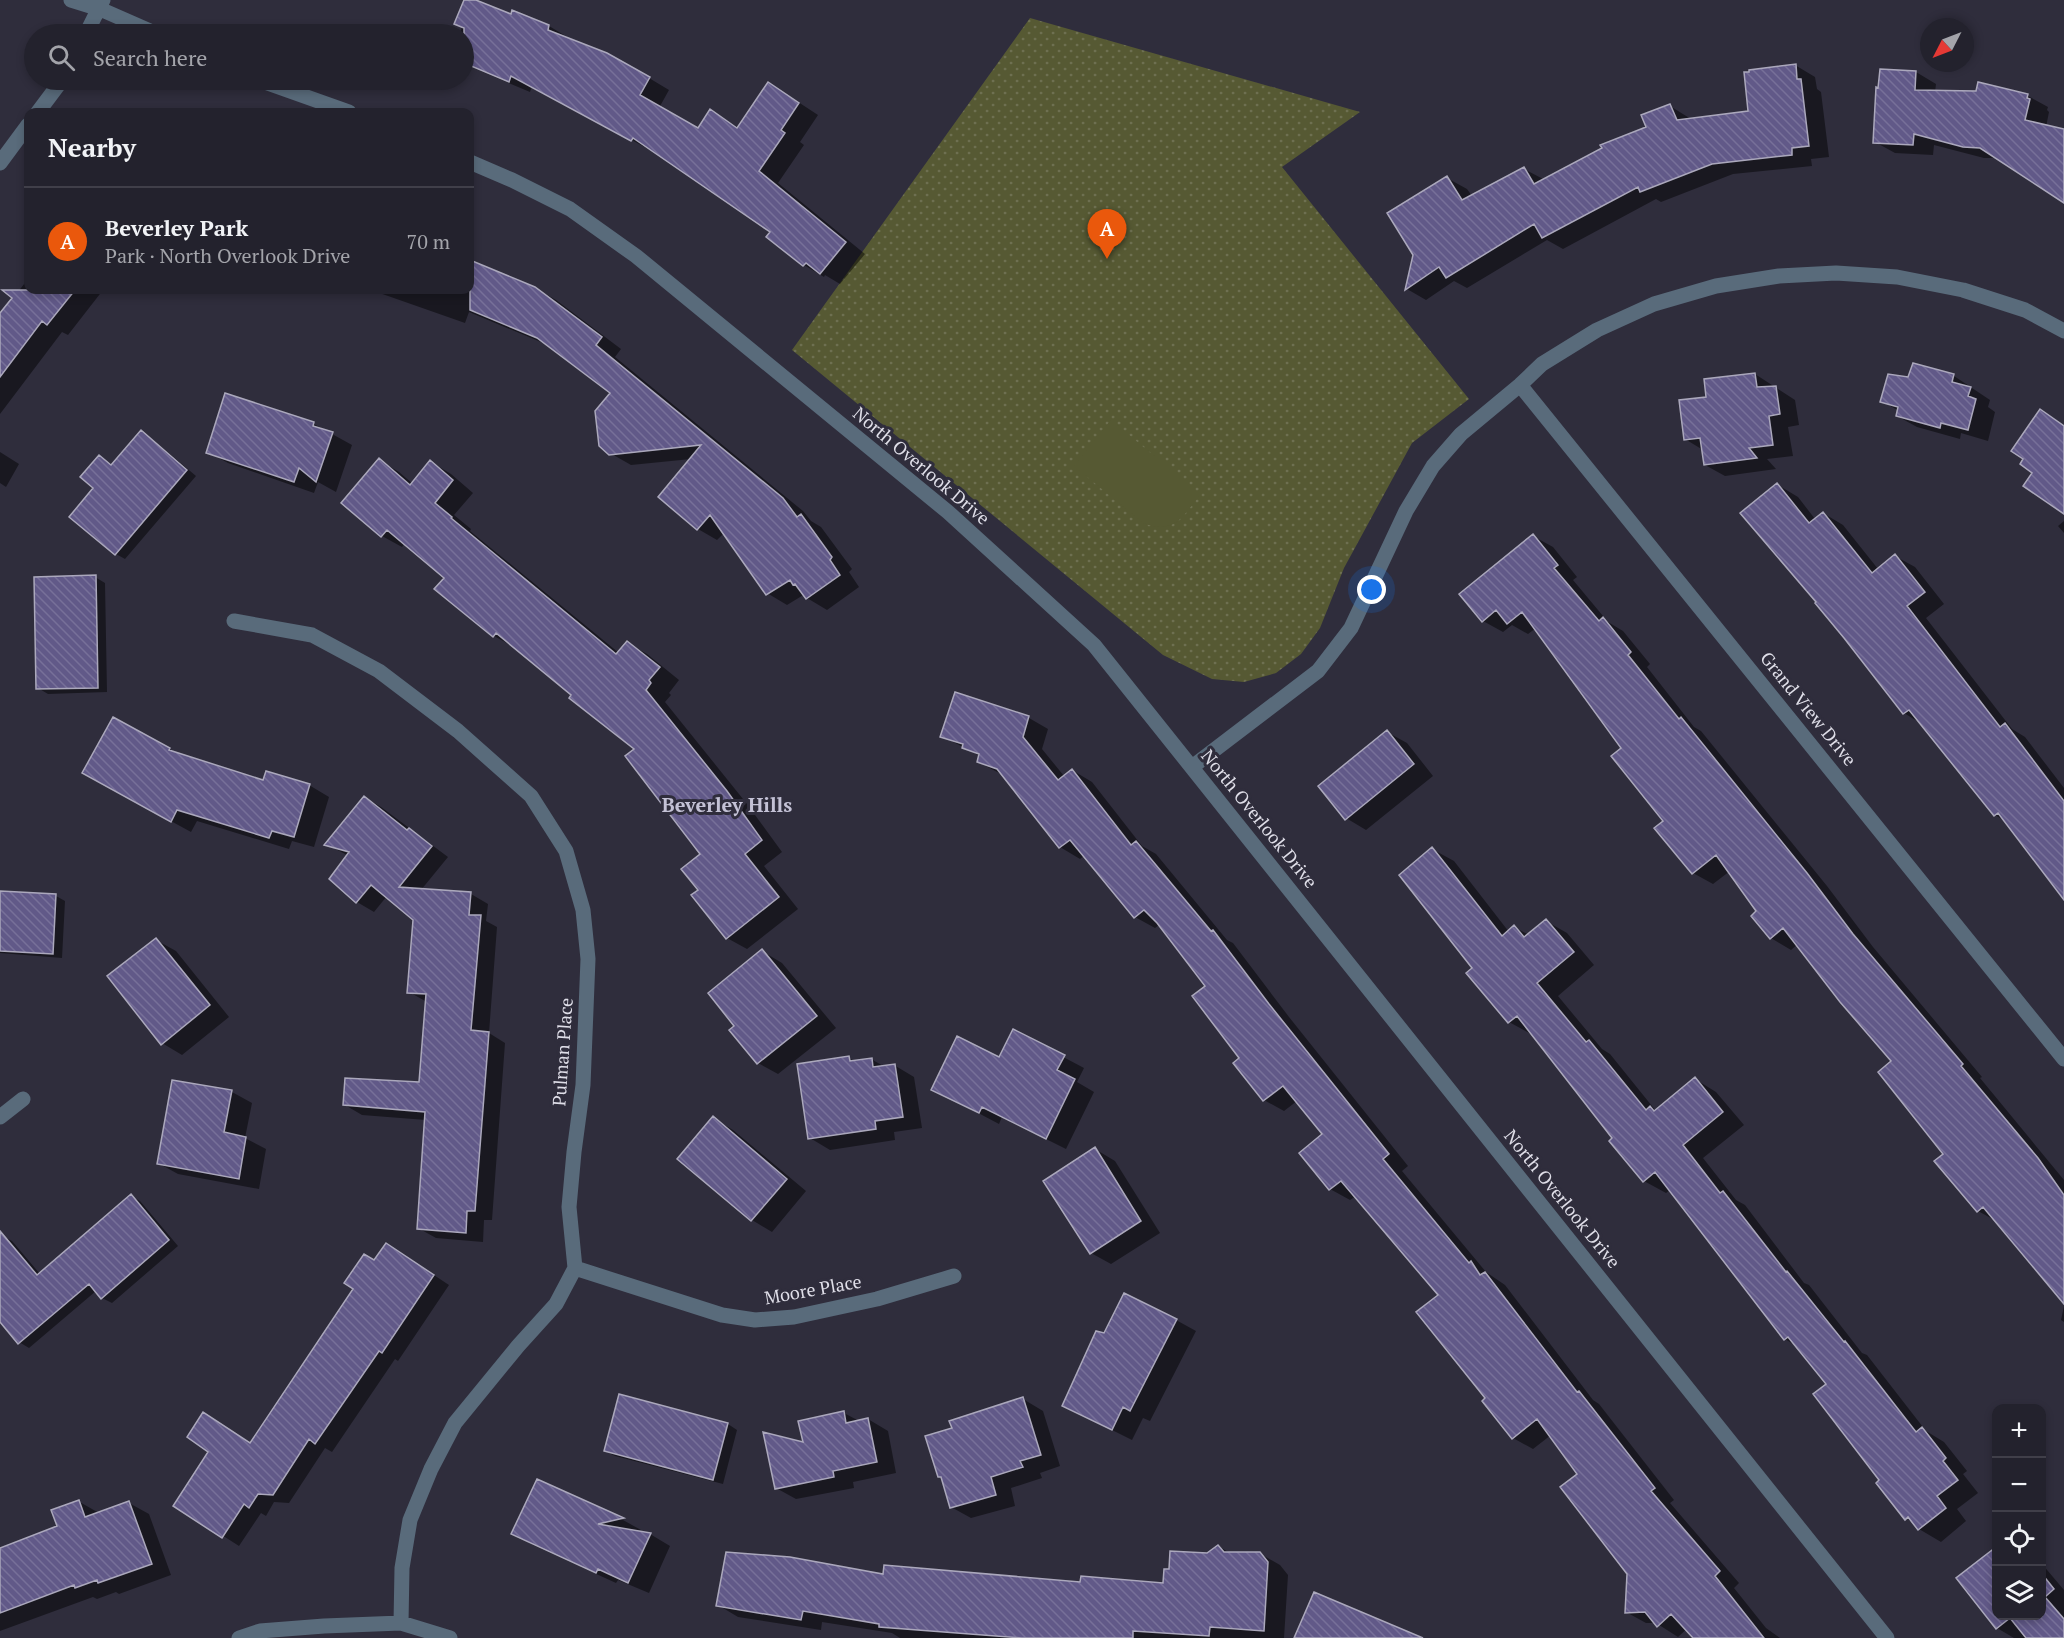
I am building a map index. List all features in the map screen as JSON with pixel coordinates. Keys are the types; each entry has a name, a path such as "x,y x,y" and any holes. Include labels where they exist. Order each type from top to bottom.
{"street":[{"path":"71,0 101,5 138,24"},
{"path":"91,24 101,5"},
{"path":"41,108 54,90"},
{"path":"287,90 338,108"},
{"path":"0,163 24,131"},
{"name":"North Overlook Drive","path":"474,164 570,209 636,256 948,512 1094,645 1887,1638"},
{"path":"1192,767 1318,671 1351,628 1406,511 1433,466 1461,434 1542,364 1597,330 1654,304 1716,286 1779,276 1836,273 1897,277 1974,293 2025,310 2064,331"},
{"name":"Grand View Drive","path":"1520,385 2064,1059"},
{"name":"Pulman Place","path":"234,621 312,635 379,671 458,731 531,796 566,851 583,910 588,960 583,1085 569,1207 575,1268"},
{"path":"0,1117 23,1099"},
{"path":"400,1623 402,1568 410,1520 431,1469 455,1423 556,1304 575,1268"},
{"name":"Moore Place","path":"575,1268 722,1315 755,1320 794,1317 877,1299 954,1276"},
{"path":"239,1638 261,1631 282,1629 400,1623 450,1638"}],"green space":[{"path":"1030,18 1360,112 1282,167 1469,399 1412,443 1344,568 1320,628 1301,654 1276,673 1244,682 1212,679 1163,655 792,350"},
{"path":"1111,420 1199,496 1176,522 1162,527 1143,523 1074,466"}],"building":[{"path":"464,0 476,0 511,14 512,10 549,25 548,30 607,53 650,77 640,95 698,128 710,109 737,128 768,82 799,103 781,130 785,133 759,171 846,242 820,274 806,263 803,266 766,237 770,232 633,138 631,141 511,76 509,82 474,67 474,24 454,24"},
{"path":"1796,64 1797,79 1801,79 1809,146 1792,148 1792,155 1712,164 1640,192 1638,187 1542,238 1534,224 1446,278 1439,267 1405,290 1413,255 1387,213 1447,176 1462,200 1524,167 1534,184 1602,148 1600,145 1646,127 1641,115 1670,104 1677,120 1748,111 1744,72"},
{"path":"1880,69 1916,71 1915,90 1976,91 1978,82 2028,94 2027,98 2030,99 2025,120 2064,129 2064,203 1980,148 1963,147 1914,134 1913,145 1873,143 1876,87 1878,88"},
{"path":"474,262 535,287 602,337 596,345 783,498 797,517 801,514 832,557 830,560 840,575 806,599 790,580 766,595 710,515 697,530 658,497 701,445 609,455 599,446 595,411 610,393 537,338 470,310 470,294 474,294"},
{"path":"2,290 24,290 24,294 72,294 47,325 42,321 0,377 0,313 12,298"},
{"path":"1913,363 1954,374 1952,382 1971,387 1968,396 1976,399 1968,430 1941,423 1940,428 1896,416 1898,407 1880,402 1888,374 1908,377"},
{"path":"1755,373 1757,387 1776,386 1780,414 1769,416 1773,445 1749,448 1757,458 1704,465 1700,438 1684,440 1679,400 1706,397 1704,379"},
{"path":"225,393 314,422 313,426 333,432 316,482 299,468 294,482 206,453"},
{"path":"2040,409 2064,426 2064,514 2023,486 2032,473 2020,464 2023,459 2011,451"},
{"path":"141,430 187,470 115,555 69,517 93,488 80,477 99,455 111,465"},
{"path":"379,458 410,485 430,460 453,480 435,503 451,518 616,654 627,641 660,667 649,680 651,683 646,690 727,791 762,840 745,854 779,897 726,939 691,895 698,890 681,869 700,854 625,756 634,749 569,698 571,695 496,633 493,637 434,589 444,578 387,530 381,537 341,503"},
{"path":"1777,483 1809,523 1823,512 1872,573 1895,554 1925,592 1907,606 2000,727 2005,723 2064,801 2064,900 1998,813 1994,816 1909,710 1903,714 1816,602 1740,513"},
{"path":"1533,534 1558,565 1554,568 1599,621 1603,617 1631,652 1628,655 1679,719 1681,717 1807,873 1853,934 1963,1064 1961,1066 2038,1158 2064,1195 2064,1304 1983,1207 1977,1212 1934,1161 1943,1154 1878,1072 1891,1061 1840,1002 1783,928 1770,939 1751,916 1756,911 1716,855 1692,874 1654,828 1663,821 1611,756 1621,748 1522,612 1507,624 1496,610 1482,622 1459,594"},
{"path":"96,575 98,688 36,689 34,577"},
{"path":"955,692 1029,716 1023,737 1058,780 1072,769 1131,845 1136,841 1211,931 1213,930 1389,1154 1383,1159 1469,1263 1471,1261 1480,1275 1485,1272 1577,1392 1579,1391 1655,1488 1651,1491 1720,1571 1715,1576 1764,1638 1693,1638 1671,1614 1657,1627 1645,1612 1625,1613 1627,1574 1560,1487 1577,1474 1537,1419 1512,1439 1482,1401 1485,1398 1416,1312 1438,1295 1341,1181 1329,1190 1299,1153 1322,1134 1283,1086 1263,1101 1233,1063 1239,1058 1192,996 1205,986 1157,923 1144,910 1134,918 1070,840 1059,848 997,769 977,762 979,754 962,748 963,744 940,737"},
{"path":"113,717 170,748 169,750 263,780 266,771 310,784 294,837 272,831 269,838 177,810 171,822 82,773"},
{"path":"1387,730 1414,764 1345,820 1318,786"},
{"path":"364,796 407,830 409,828 432,846 399,887 471,892 469,915 481,915 471,1030 489,1032 475,1211 467,1211 466,1233 417,1229 425,1112 343,1105 345,1078 419,1082 426,994 407,993 413,920 371,885 356,903 329,879 349,852 324,845"},
{"path":"1432,847 1502,936 1514,925 1524,937 1546,919 1574,952 1537,983 1586,1042 1589,1040 1646,1110 1650,1106 1654,1111 1695,1077 1723,1112 1683,1145 1720,1193 1723,1191 1786,1272 1845,1341 1916,1432 1922,1427 1946,1458 1943,1461 1958,1480 1937,1496 1946,1508 1918,1530 1908,1517 1905,1520 1876,1483 1879,1480 1813,1394 1826,1384 1788,1337 1784,1340 1655,1172 1643,1182 1609,1141 1612,1138 1517,1016 1508,1023 1466,973 1472,968 1399,875"},
{"path":"0,891 56,894 53,954 0,951"},
{"path":"156,938 210,1005 161,1045 107,976"},
{"path":"762,949 817,1016 757,1064 729,1030 734,1026 708,993"},
{"path":"1013,1029 1065,1055 1057,1070 1075,1079 1046,1139 982,1107 979,1113 931,1090 957,1036 999,1057"},
{"path":"849,1056 850,1061 872,1058 873,1067 895,1064 903,1117 875,1121 876,1129 808,1139 797,1064"},
{"path":"172,1080 232,1090 224,1132 246,1137 239,1179 157,1164"},
{"path":"713,1116 787,1179 751,1221 677,1159"},
{"path":"1095,1147 1141,1221 1090,1254 1043,1181"},
{"path":"131,1194 169,1240 101,1299 89,1284 18,1344 0,1322 0,1231 37,1275"},
{"path":"386,1243 434,1275 382,1353 379,1351 315,1444 309,1439 273,1495 258,1494 249,1508 244,1504 222,1538 173,1506 208,1452 187,1437 203,1412 250,1443 353,1289 344,1283 364,1254 374,1260"},
{"path":"1124,1293 1177,1319 1130,1411 1123,1407 1112,1430 1062,1406 1096,1331 1104,1333"},
{"path":"619,1394 728,1423 713,1480 604,1451"},
{"path":"1023,1397 1041,1455 1020,1461 1023,1467 991,1477 996,1495 950,1508 925,1436 952,1428 949,1421"},
{"path":"844,1411 846,1423 868,1418 877,1462 833,1471 834,1477 775,1489 763,1432 803,1442 798,1421"},
{"path":"537,1479 624,1518 598,1524 651,1533 628,1583 598,1569 596,1573 511,1534"},
{"path":"79,1500 85,1517 129,1501 152,1564 98,1583 97,1580 75,1588 74,1585 0,1613 0,1548 57,1526 51,1510"},
{"path":"1218,1545 1224,1552 1260,1552 1268,1562 1264,1631 1210,1627 1209,1636 1133,1631 1133,1638 1022,1638 879,1627 879,1624 803,1611 801,1620 716,1606 726,1552 790,1557 883,1574 884,1565 1080,1582 1081,1576 1163,1583 1164,1569 1169,1569 1170,1551 1207,1553"},
{"path":"1992,1550 1992,1620 2007,1620 1996,1629 1956,1578"},
{"path":"2046,1579 2054,1589 2046,1596"},
{"path":"1314,1592 1423,1638 1294,1638"},
{"path":"2046,1598 2064,1619 2064,1638 2026,1638 2012,1620 2046,1620"}],"place":[{"name":"Beverley Park","path":"1107,259"}],"district":[{"name":"Beverley Hills","path":"727,805"}]}
